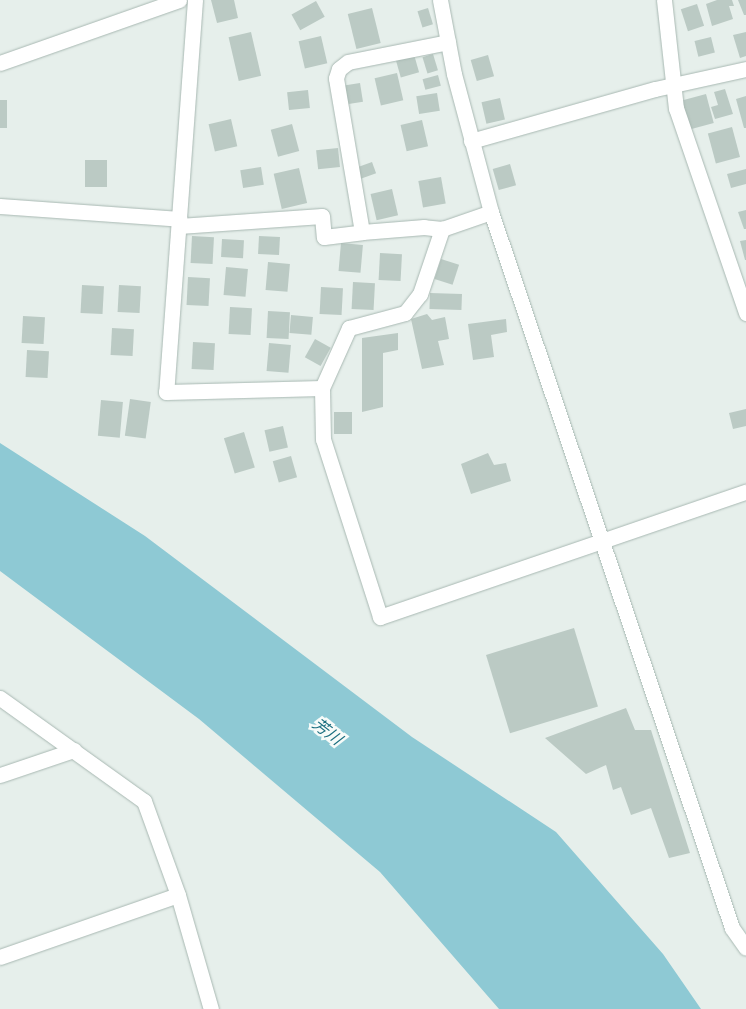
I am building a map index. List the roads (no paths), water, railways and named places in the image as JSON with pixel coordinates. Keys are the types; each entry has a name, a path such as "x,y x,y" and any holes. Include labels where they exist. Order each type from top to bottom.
{"street":[{"path":"0,63 179,0"},
{"path":"195,0 166,392 322,388"},
{"path":"440,0 471,142 491,212 732,928 746,948"},
{"path":"664,0 671,85 676,108 746,313"},
{"path":"362,232 336,78 339,69 348,62 448,42"},
{"path":"471,142 671,85 746,69"},
{"path":"0,206 180,222 322,216 324,237 424,227 442,229 491,212"},
{"path":"442,229 420,294 405,313 349,328 322,388 323,439 380,617 746,492"},
{"path":"0,698 144,801 178,895 211,1009"},
{"path":"0,775 74,750"},
{"path":"0,957 178,895"}],"water":[{"name":"芳川","path":"0,443 145,536 412,737 556,832 663,954 701,1009 499,1009 380,872 199,719 0,571"}]}
